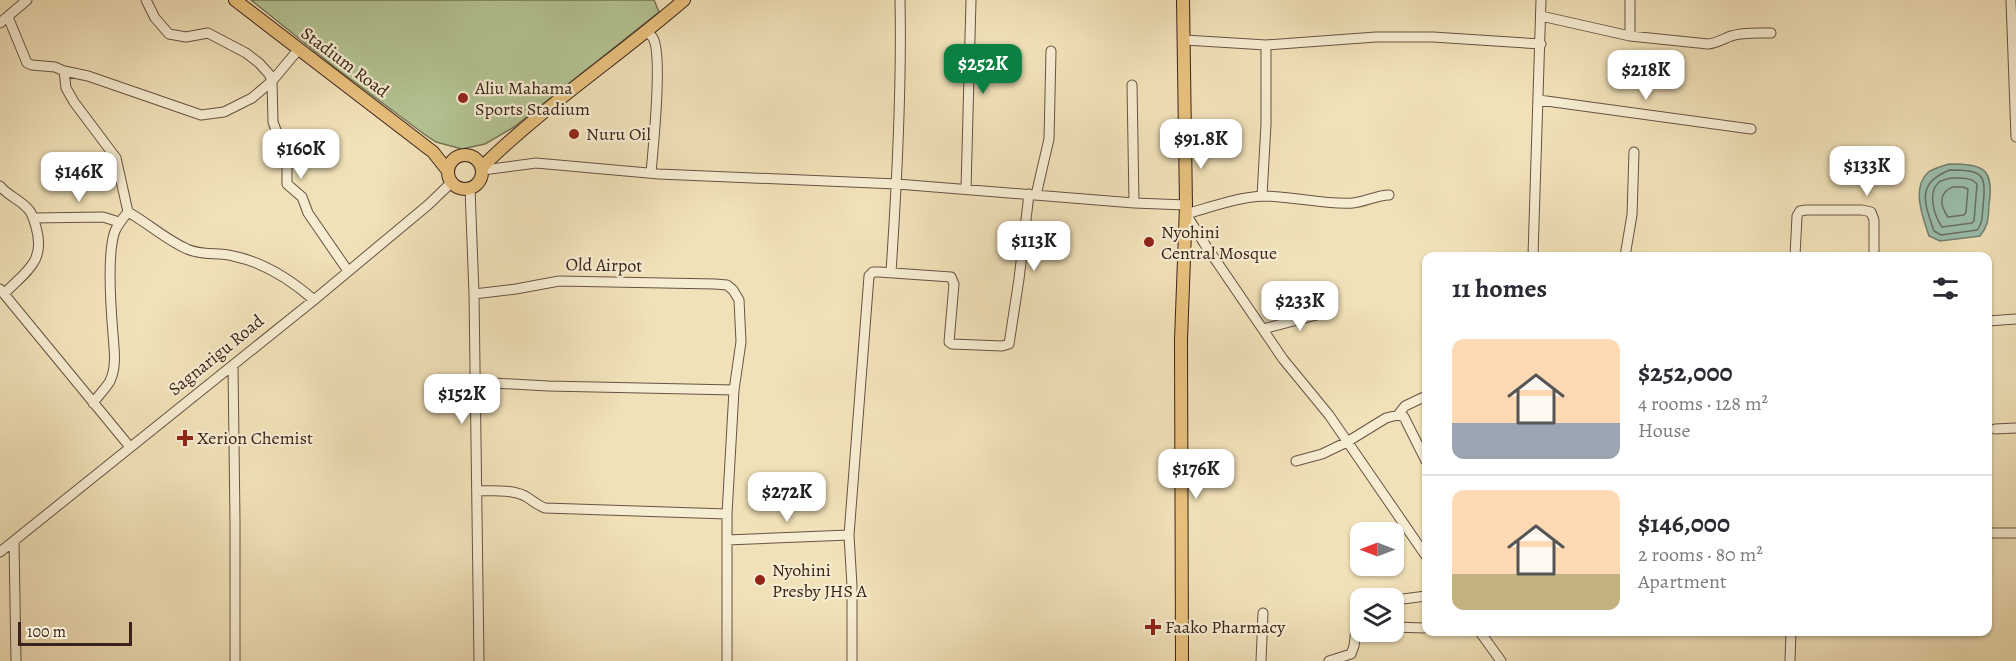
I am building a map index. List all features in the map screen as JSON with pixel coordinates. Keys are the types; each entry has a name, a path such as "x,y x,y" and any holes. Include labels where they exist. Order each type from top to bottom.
{"main road":[{"name":"Stadium Road","path":"235,0 433,152 450,177"},
{"path":"482,169 506,143 684,0"},
{"path":"1182,661 1182,340 1186,209 1183,0"},
{"path":"464,155 477,158 482,169 481,179 471,188 461,189 450,177 451,162 464,155 506,143"},
{"name":"Stadium Road","path":"433,152 464,155"}],"street":[{"path":"27,0 4,20 27,63 32,66 55,67 88,76 201,115 224,112 261,92 298,50"},
{"path":"146,0 155,18 169,34 186,38 208,33 259,63 272,81 273,122 287,160 287,184 302,197 310,218 348,271"},
{"path":"891,272 897,184 900,0"},
{"path":"966,189 971,0"},
{"path":"1533,252 1541,0"},
{"path":"1630,0 1630,36"},
{"path":"2011,0 2016,137"},
{"path":"1541,15 1630,36 1708,44 1717,43 1739,34 1771,33"},
{"path":"647,32 654,40 657,62 651,173"},
{"path":"1185,40 1266,45 1421,37 1541,44"},
{"path":"1262,196 1266,124 1266,45"},
{"path":"852,661 849,535 869,276 873,272 891,272 951,277 954,284 949,342 1002,346 1009,344 1033,194 1049,139 1051,51"},
{"path":"64,71 66,88 74,102 116,158 128,212 187,249 206,255 233,256 260,264 291,280 314,300"},
{"path":"1132,85 1134,203"},
{"path":"1539,100 1751,129"},
{"path":"1626,252 1632,215 1634,152"},
{"path":"482,169 536,163 651,173 897,184 1186,209 1262,196 1352,203 1389,195"},
{"name":"Sagnarigu Road","path":"0,552 314,300 428,204 450,177"},
{"path":"0,186 28,208 39,237 38,258 2,291 130,447"},
{"path":"471,188 479,661"},
{"path":"1186,209 1204,243 1283,359 1329,415 1422,550"},
{"path":"1795,252 1797,216 1800,211 1863,210 1870,212 1874,220 1874,252"},
{"path":"93,403 110,380 115,357 111,309 111,247 119,222 128,212"},
{"path":"33,218 103,217 119,222"},
{"name":"Old Airpot","path":"474,294 559,281 582,280 727,285 739,300 741,342 734,390"},
{"path":"1263,329 1332,311"},
{"path":"1992,321 2016,319"},
{"path":"233,365 235,661"},
{"path":"475,382 734,390 727,514 727,661"},
{"path":"1398,415 1405,406 1422,398"},
{"path":"1296,461 1322,454 1386,418 1398,415 1404,417 1422,453"},
{"path":"1995,429 2016,428"},
{"path":"477,491 501,491 522,495 545,508 727,514"},
{"path":"1992,534 2016,533"},
{"path":"727,540 849,535"},
{"path":"14,542 16,661"},
{"path":"1404,598 1422,596"},
{"path":"1261,661 1263,613"},
{"path":"1404,627 1422,628"},
{"path":"1483,636 1501,661"},
{"path":"1790,661 1791,636"},
{"path":"1329,661 1351,654 1354,642"}],"shaded area":[{"name":"Aliu Mahama Sports Stadium","path":"251,0 654,0 659,12 514,127 485,144 462,149 436,142 424,134 337,69"}],"water":[{"path":"1949,164 1978,167 1988,176 1990,193 1988,218 1987,225 1980,236 1940,241 1929,236 1920,202 1921,185 1924,177 1930,171"}],"place":[{"name":"Aliu Mahama Sports Stadium","path":"463,98"},
{"name":"Nuru Oil","path":"574,134"},
{"name":"Nyohini Central Mosque","path":"1149,242"},
{"name":"Xerion Chemist","path":"185,438"},
{"name":"Nyohini Presby JHS A","path":"760,580"},
{"name":"Faako Pharmacy","path":"1153,627"}]}
